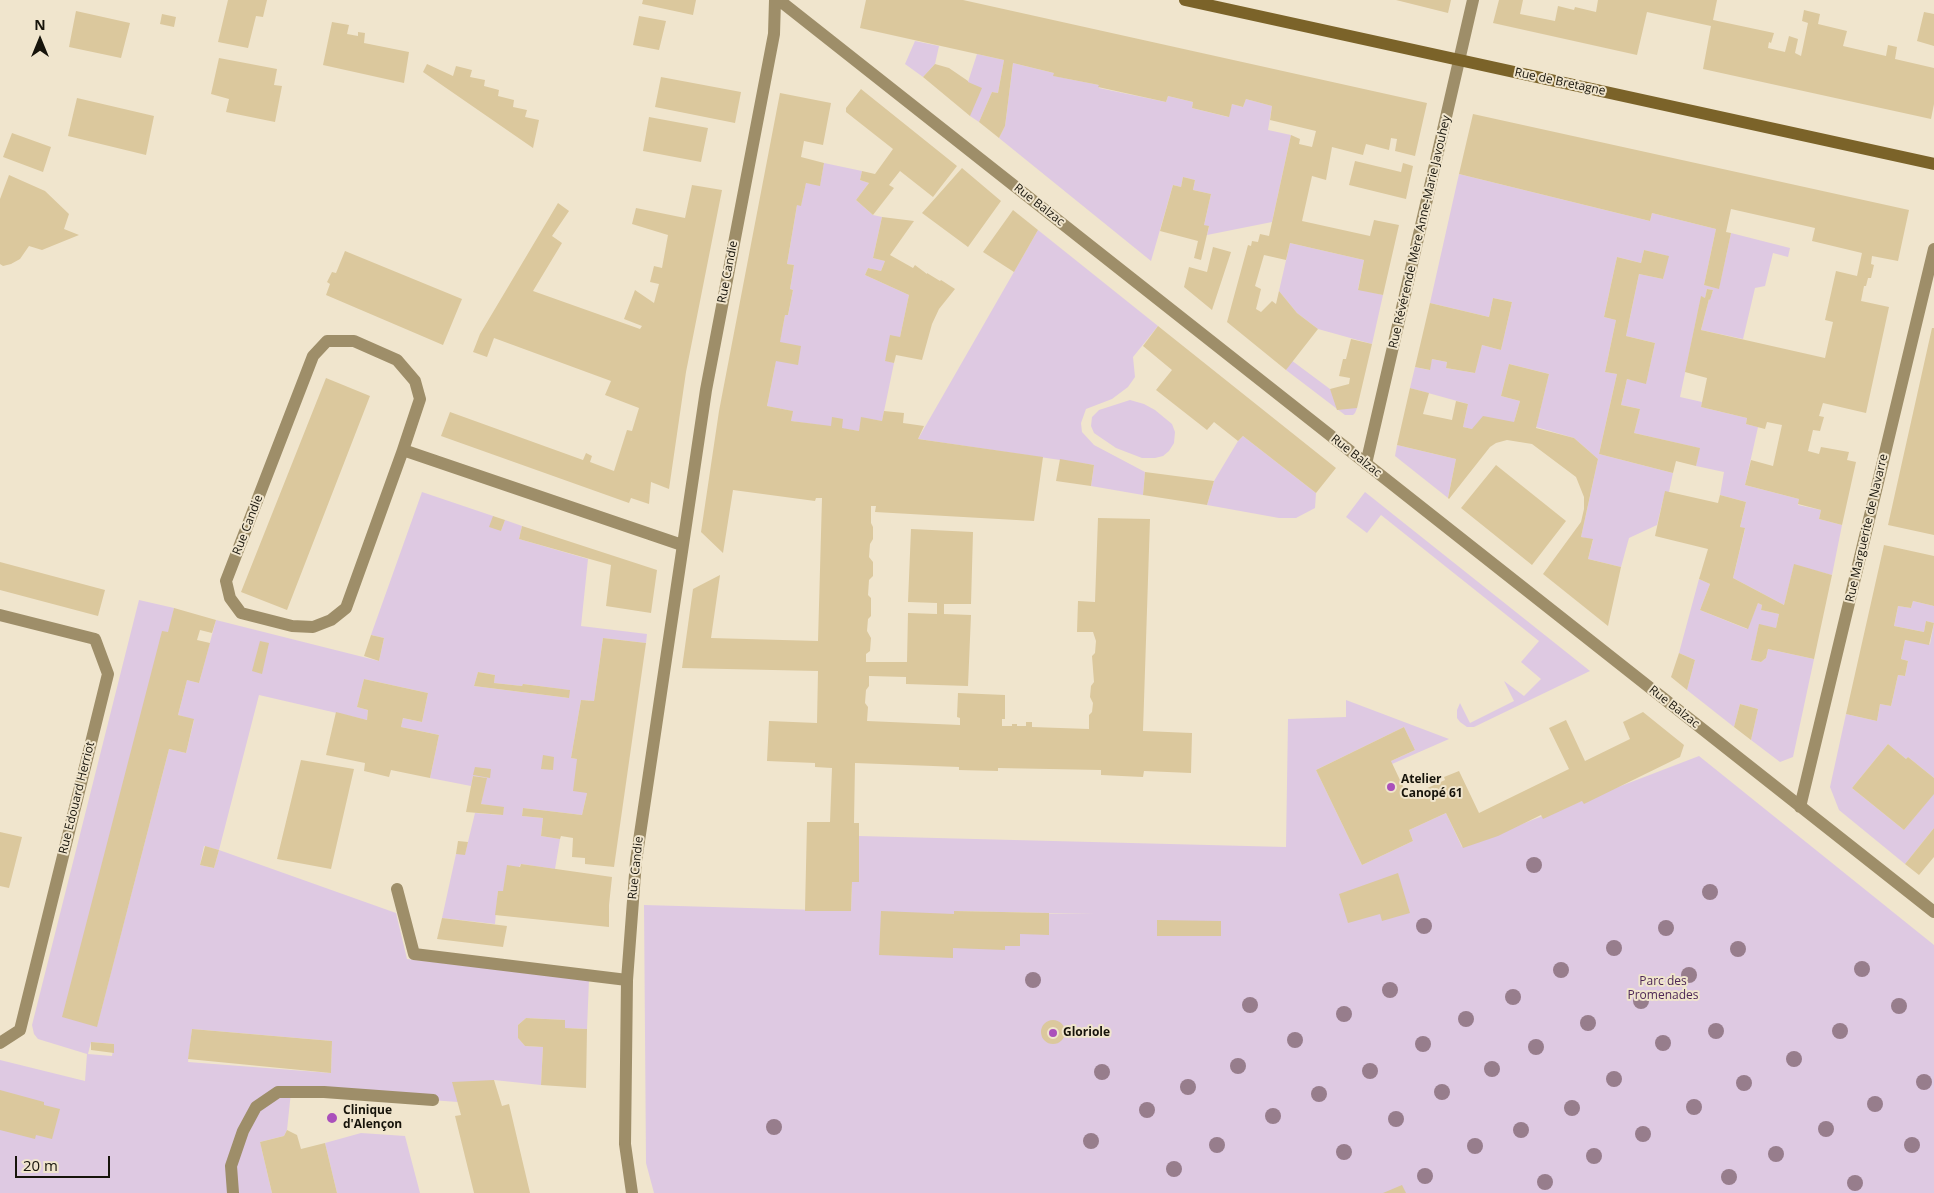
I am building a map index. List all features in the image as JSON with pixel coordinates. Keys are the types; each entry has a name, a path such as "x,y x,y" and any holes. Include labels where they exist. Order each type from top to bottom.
{"street":[{"name":"Rue Balzac","path":"777,0 1934,912"},
{"name":"Rue Candie","path":"632,1193 625,1144 627,980 636,860 706,390 774,34 777,0"},
{"name":"Rue de Bretagne","path":"1185,0 1934,164"},
{"name":"Rue Révérende Mère Anne-Marie Javouhey","path":"1366,464 1473,0"},
{"name":"Rue Marguerite de Navarre","path":"1800,807 1934,249"},
{"name":"Rue Candie","path":"327,340 354,340 397,360 415,381 420,399 403,450 346,608 331,620 313,626 292,626 241,613 230,598 226,581 313,356 327,340"},
{"path":"403,450 682,545"},
{"name":"Rue Edouard Herriot","path":"0,615 95,639 108,674 20,1030 0,1043"},
{"path":"397,889 414,954 627,980"},
{"path":"234,1193 232,1166 243,1131 256,1107 278,1092 324,1092 433,1100"}],"green space":[{"path":"915,41 939,46 935,64 923,77 905,64"},
{"path":"977,54 1004,60 998,93 992,92 979,122 970,116 968,82"},
{"path":"1013,63 1054,73 1054,76 1099,85 1099,88 1166,102 1168,96 1193,102 1192,108 1228,117 1232,104 1243,107 1246,99 1272,106 1268,130 1291,135 1272,222 1207,235 1209,227 1204,225 1211,194 1193,190 1195,180 1183,177 1181,187 1173,185 1151,261 999,138 1005,126"},
{"path":"824,163 862,171 860,180 869,183 856,200 873,215 882,217 873,258 885,261 881,271 868,268 865,275 909,295 900,337 885,360 894,363 882,421 862,418 859,431 791,421 792,411 767,406 785,315 788,315 793,290 790,289 794,265 787,264 797,205 801,205 806,183 820,185"},
{"path":"1459,174 1650,221 1652,213 1716,229 1704,285 1719,288 1731,233 1790,248 1788,257 1773,253 1765,286 1755,288 1743,339 1701,330 1713,290 1707,289 1705,298 1701,297 1680,397 1702,402 1701,407 1747,418 1746,424 1758,427 1745,485 1799,499 1798,505 1821,510 1819,519 1842,525 1832,575 1794,565 1784,605 1733,578 1745,529 1740,527 1746,502 1720,495 1724,472 1696,466 1699,448 1634,433 1640,409 1621,405 1627,379 1646,383 1655,343 1626,336 1639,274 1663,279 1668,256 1644,250 1641,263 1617,257 1604,317 1616,320 1605,372 1617,374 1599,454 1673,473 1669,492 1665,492 1657,525 1629,538 1621,567 1588,559 1593,540 1581,537 1598,459 1574,438 1536,427 1549,374 1509,364 1501,396 1520,401 1514,422 1472,429 1463,427 1468,404 1410,388 1415,367 1429,370 1432,359 1447,362 1446,368 1475,373 1482,345 1501,350 1512,302 1493,298 1489,317 1430,303"},
{"path":"1038,230 1158,326 1133,357 1135,377 1128,387 1112,399 1086,409 1081,423 1082,432 1094,445 1145,472 1143,495 1091,486 1094,465 918,439"},
{"path":"1290,243 1364,260 1358,289 1383,295 1372,344 1318,329 1297,313 1279,291"},
{"path":"1291,360 1330,389 1339,407 1357,408 1355,413 1353,415 1345,415 1286,370"},
{"path":"1130,400 1155,410 1172,424 1175,432 1174,443 1163,456 1142,458 1116,448 1094,433 1091,426 1092,417 1099,410"},
{"path":"1243,436 1316,493 1315,508 1296,518 1279,518 1207,505 1214,481"},
{"path":"1397,445 1456,459 1448,498 1395,456"},
{"path":"422,492 493,516 501,531 505,520 522,526 519,539 588,559 581,626 647,634 646,643 603,638 594,701 581,700 571,758 577,759 587,793 582,815 523,808 522,816 543,818 541,836 560,839 555,869 521,864 503,891 498,891 495,924 442,918 456,854 465,854 475,813 502,815 504,808 481,804 486,778 473,776 471,786 430,778 439,735 401,727 403,718 422,722 428,693 364,679 357,707 368,710 367,720 259,695 219,850 396,913 407,959 589,980 587,1029 565,1028 565,1020 526,1018 518,1025 518,1038 525,1046 543,1047 541,1085 494,1080 458,1102 324,1092 291,1092 287,1130 284,1136 260,1142 272,1193 0,1193 0,1060 85,1081 87,1054 38,1039 34,1034 32,1025 139,600 174,608 97,1026 169,749 186,753 194,720 178,715 187,680 199,683 216,620 379,661 384,638 371,635","holes":["478,672 495,675 494,683 522,686 523,684 569,690 569,698 474,686","204,846 219,850 214,868 200,865","192,1029 332,1041 331,1073 188,1062","91,1042 114,1044 112,1056 88,1054"]},
{"path":"1365,492 1590,671 1474,727 1467,727 1460,722 1457,718 1457,710 1460,703 1470,723 1514,701 1504,681 1524,696 1541,679 1521,662 1539,641 1381,515 1367,533 1346,517"},
{"path":"1699,579 1710,584 1700,610 1747,629 1758,603 1762,605 1761,610 1779,614 1776,628 1759,625 1751,660 1761,662 1766,658 1768,649 1814,659 1793,757 1780,762 1751,740 1758,709 1740,704 1734,727 1687,690 1695,660 1679,653"},
{"path":"1913,601 1934,606 1934,623 1926,621 1924,632 1894,626 1898,606 1911,608"},
{"path":"1934,623 1934,778 1888,744 1852,788 1904,830 1934,793 1934,828 1905,864 1839,810 1830,787 1846,714 1877,721 1880,704 1891,706 1898,675 1905,676 1908,661 1901,659 1905,640 1930,644"},
{"name":"Parc des Promenades","path":"1346,700 1449,739 1392,764 1391,761 1415,750 1404,727 1316,770 1362,865 1413,841 1409,830 1446,813 1462,847 1699,756 1934,945 1934,1193 654,1193 646,1163 644,905 851,911 852,882 859,836 1286,847 1288,719 1346,717","holes":["954,911 1096,914 954,913"]},
{"path":"361,1133 405,1136 420,1193 337,1193 325,1143"}],"building":[{"path":"228,0 267,0 263,17 256,16 248,48 218,42"},
{"path":"643,0 696,0 693,15 642,4"},
{"path":"866,0 963,0 1427,103 1415,156 1395,151 1397,139 1391,138 1389,150 1366,144 1363,155 1332,147 1326,180 1312,176 1302,221 1370,236 1374,220 1399,225 1383,295 1358,290 1364,260 1290,243 1286,260 1264,255 1255,286 1261,289 1256,309 1261,312 1272,301 1276,304 1279,291 1297,313 1318,329 1286,370 1227,322 1248,245 1251,246 1252,241 1258,242 1260,234 1269,236 1291,135 1300,139 1299,144 1312,147 1316,131 1270,120 1272,106 1246,99 1243,107 1232,104 1229,117 1192,108 1193,102 1168,96 1166,102 1098,87 1099,85 1053,76 1054,73 1013,63 1005,126 999,138 979,122 992,92 998,93 1004,60 860,28"},
{"path":"1396,0 1451,0 1448,13"},
{"path":"1499,0 1523,0 1520,14 1555,21 1558,6 1574,10 1575,7 1596,12 1598,0 1717,0 1713,20 1774,33 1768,48 1785,52 1789,36 1798,39 1795,53 1801,56 1808,23 1802,21 1804,10 1820,14 1818,24 1847,31 1843,46 1886,56 1888,45 1897,47 1895,59 1934,68 1934,104 1931,119 1703,69 1711,26 1647,12 1637,55 1493,23"},
{"path":"76,11 130,23 121,58 69,47"},
{"path":"1924,12 1934,14 1934,46 1917,41"},
{"path":"162,14 176,17 174,27 160,24"},
{"path":"639,16 666,21 659,50 633,45"},
{"path":"332,22 349,25 347,34 358,36 358,32 365,33 364,43 409,52 404,83 323,65"},
{"path":"219,58 277,69 274,85 282,86 275,122 226,112 229,99 211,94"},
{"path":"427,64 453,76 456,66 472,70 470,77 485,80 484,86 499,90 498,96 514,100 513,107 527,110 525,117 539,120 533,148 423,72"},
{"path":"935,64 949,68 968,82 982,88 970,116 923,77"},
{"path":"661,77 741,92 735,123 655,107"},
{"path":"861,89 957,166 933,197 900,171 889,185 894,188 873,215 856,200 869,183 860,180 862,171 875,174 893,149 846,112 846,108"},
{"path":"780,93 831,103 823,145 804,141 801,157 824,163 820,186 806,183 801,206 797,205 787,264 794,265 790,289 793,290 788,315 785,315 780,342 801,346 798,365 776,361 767,406 793,411 791,421 831,426 832,417 843,419 842,428 859,431 861,417 882,421 884,411 904,413 903,423 924,426 918,439 1043,457 1034,521 875,512 876,506 871,506 873,539 870,544 869,557 873,562 873,576 869,580 868,595 871,598 871,616 868,619 867,631 871,638 870,651 866,654 866,662 907,662 908,613 937,614 937,603 908,602 911,529 973,532 971,604 944,604 944,614 971,615 968,686 906,684 906,677 869,676 865,703 868,707 867,721 960,725 960,718 957,717 958,693 1005,695 1005,719 1002,719 1002,726 1017,724 1017,726 1026,726 1026,722 1032,722 1032,727 1089,729 1089,715 1092,712 1093,703 1090,697 1091,686 1094,682 1092,656 1095,653 1096,641 1093,632 1077,632 1078,601 1095,602 1098,518 1150,519 1143,731 1192,733 1191,773 1144,771 1143,777 1101,775 1101,770 998,768 998,771 959,770 959,767 855,763 854,823 859,823 859,882 852,882 851,911 805,911 807,822 830,822 832,768 815,767 815,763 767,761 769,721 817,723 818,671 682,668 693,589 720,575 711,638 818,641 822,498 816,498 815,501 733,490 723,553 701,532 719,411"},
{"path":"77,98 154,116 146,155 68,136"},
{"path":"1473,114 1909,210 1898,261 1872,256 1871,264 1874,265 1871,278 1868,278 1866,286 1864,286 1861,301 1889,307 1866,413 1823,403 1819,416 1824,417 1820,431 1813,430 1808,451 1819,454 1821,447 1849,452 1847,460 1856,462 1842,525 1819,519 1821,510 1798,504 1799,499 1745,485 1751,460 1773,466 1782,425 1767,422 1765,429 1746,424 1747,418 1701,407 1707,378 1685,372 1701,296 1705,298 1707,289 1713,290 1701,330 1825,358 1833,322 1825,320 1836,271 1857,276 1862,253 1812,241 1815,228 1731,209 1726,232 1731,233 1719,289 1704,285 1716,229 1652,213 1650,221 1459,174"},
{"path":"649,117 708,128 701,162 643,151"},
{"path":"12,133 51,147 43,172 3,157"},
{"path":"1355,161 1401,172 1403,163 1413,166 1406,199 1349,185"},
{"path":"962,168 1001,201 968,247 922,213"},
{"path":"9,175 45,191 69,214 64,229 79,235 42,250 29,246 20,259 3,266 0,264 0,199"},
{"path":"1183,177 1195,180 1193,190 1211,194 1204,225 1209,226 1201,260 1194,258 1198,241 1160,231 1173,185 1181,187"},
{"path":"692,185 722,190 686,372 669,489 651,482 649,504 631,498 629,503 441,436 450,412 583,460 586,453 592,456 590,462 614,471 627,430 632,431 639,408 605,395 611,381 494,338 487,357 473,352 480,334 558,203 569,211 552,236 562,243 533,291 640,329 642,326 624,319 635,290 654,303 659,284 650,282 654,266 662,268 668,235 632,224 636,208 685,218"},
{"path":"1013,210 1038,230 1014,272 983,252"},
{"path":"882,217 914,221 890,255 913,268 915,265 927,274 955,289 939,309 932,324 922,360 896,355 894,363 885,361 890,335 900,337 909,295 865,275 868,268 881,271 885,261 873,258"},
{"path":"1213,247 1231,252 1212,310 1184,287 1189,267 1207,272"},
{"path":"1644,250 1669,256 1663,279 1639,274 1626,336 1655,343 1646,384 1627,379 1621,405 1640,409 1634,433 1700,448 1696,466 1676,461 1673,473 1599,454 1617,374 1605,372 1616,320 1604,317 1617,257 1641,263"},
{"path":"345,251 462,299 443,345 326,295 330,284 327,282 332,272 336,273"},
{"path":"1493,298 1512,302 1501,350 1482,345 1475,373 1446,368 1447,362 1432,359 1430,370 1415,367 1430,303 1489,317"},
{"path":"1158,326 1336,468 1316,493 1243,436 1238,441 1214,422 1207,430 1156,390 1172,370 1143,346"},
{"path":"1932,328 1934,328 1934,535 1888,525"},
{"path":"1351,339 1372,344 1357,408 1337,410 1330,389 1349,384 1350,378 1339,376"},
{"path":"1509,364 1549,374 1536,428 1574,438 1598,459 1581,537 1593,539 1588,559 1621,567 1608,626 1543,574 1581,522 1584,497 1576,477 1532,444 1507,440 1490,447 1449,499 1456,459 1397,445 1410,388 1429,393 1423,414 1452,420 1456,401 1468,404 1463,427 1472,429 1483,416 1514,422 1520,401 1501,396"},
{"path":"326,378 370,396 287,610 241,592"},
{"path":"1060,459 1094,465 1091,486 1056,481"},
{"path":"1496,465 1566,521 1532,565 1461,508"},
{"path":"1145,472 1214,481 1207,505 1143,495"},
{"path":"1665,491 1718,503 1720,495 1746,502 1740,527 1745,528 1733,578 1784,605 1794,564 1832,575 1814,659 1768,649 1766,658 1761,662 1751,660 1759,624 1776,628 1779,614 1761,610 1762,605 1758,603 1748,629 1700,610 1710,584 1699,579 1708,549 1655,536"},
{"path":"493,516 505,520 501,531 489,527"},
{"path":"522,526 657,570 651,613 606,606 611,565 519,539"},
{"path":"1884,545 1934,556 1934,606 1913,601 1911,608 1898,606 1894,626 1924,632 1926,621 1934,623 1929,645 1905,640 1901,659 1908,661 1905,676 1898,675 1891,706 1880,704 1877,721 1846,714"},
{"path":"0,562 105,590 98,616 0,590"},
{"path":"174,608 216,620 212,633 200,630 197,640 210,643 199,683 187,680 178,715 194,719 186,753 169,749 97,1027 62,1017 162,631 168,632"},
{"path":"371,635 384,638 379,661 364,656"},
{"path":"603,638 646,643 614,867 585,864 585,858 572,857 573,838 561,836 560,839 541,836 543,818 522,816 523,808 582,815 587,793 573,791 577,759 571,758 581,700 594,701"},
{"path":"260,641 269,643 262,674 252,671"},
{"path":"1679,653 1695,660 1687,690 1671,677"},
{"path":"478,672 495,675 494,683 522,686 523,684 570,690 569,698 474,686"},
{"path":"364,679 428,693 422,722 403,718 401,727 439,735 430,778 391,770 389,777 364,771 365,763 326,755 336,712 367,720 368,710 357,707"},
{"path":"1740,704 1758,709 1751,740 1734,727"},
{"path":"1643,712 1684,745 1680,757 1584,804 1582,801 1543,819 1541,815 1498,836 1463,848 1446,813 1409,830 1413,841 1362,865 1316,770 1404,727 1415,750 1391,761 1408,797 1445,780 1444,777 1459,771 1479,813 1569,769 1549,728 1566,720 1585,761 1630,739 1623,722"},
{"path":"1888,744 1934,778 1934,794 1904,830 1852,788"},
{"path":"543,755 554,757 553,770 541,769"},
{"path":"301,760 354,769 331,869 277,859"},
{"path":"475,767 491,769 490,778 473,775"},
{"path":"473,776 487,778 481,804 504,807 503,815 466,812"},
{"path":"1934,828 1934,857 1919,875 1905,864"},
{"path":"0,832 22,837 9,888 0,886"},
{"path":"458,841 468,842 465,855 456,854"},
{"path":"205,846 219,850 214,868 200,865"},
{"path":"521,864 612,877 609,927 495,915 498,891 503,891 507,865 520,867"},
{"path":"1398,873 1410,913 1382,921 1380,914 1348,923 1339,894"},
{"path":"881,911 954,914 954,911 1049,913 1049,935 1020,934 1020,946 1005,946 1005,950 953,948 953,958 879,955"},
{"path":"442,918 507,926 503,947 437,939"},
{"path":"1157,920 1221,921 1221,936 1157,936"},
{"path":"526,1018 565,1020 565,1028 587,1029 586,1088 541,1085 543,1047 525,1046 518,1038 518,1025"},
{"name":"Gloriole","path":"1053,1020 1062,1023 1065,1032 1062,1041 1053,1044 1044,1041 1041,1032 1044,1023"},
{"path":"192,1029 332,1041 331,1073 188,1059"},
{"path":"91,1042 114,1044 114,1053 91,1050"},
{"path":"494,1080 502,1106 509,1104 530,1193 474,1193 455,1116 461,1115 452,1082"},
{"path":"0,1090 44,1102 44,1105 60,1109 52,1139 36,1135 35,1139 0,1130"},
{"path":"287,1130 297,1135 301,1149 325,1143 337,1193 272,1193 260,1142 284,1136"},
{"path":"1402,1185 1406,1193 1383,1193"}],"place":[{"name":"Atelier Canopé 61","path":"1391,787"},
{"name":"Gloriole","path":"1053,1033"},
{"name":"Clinique d'Alençon","path":"332,1118"}]}
